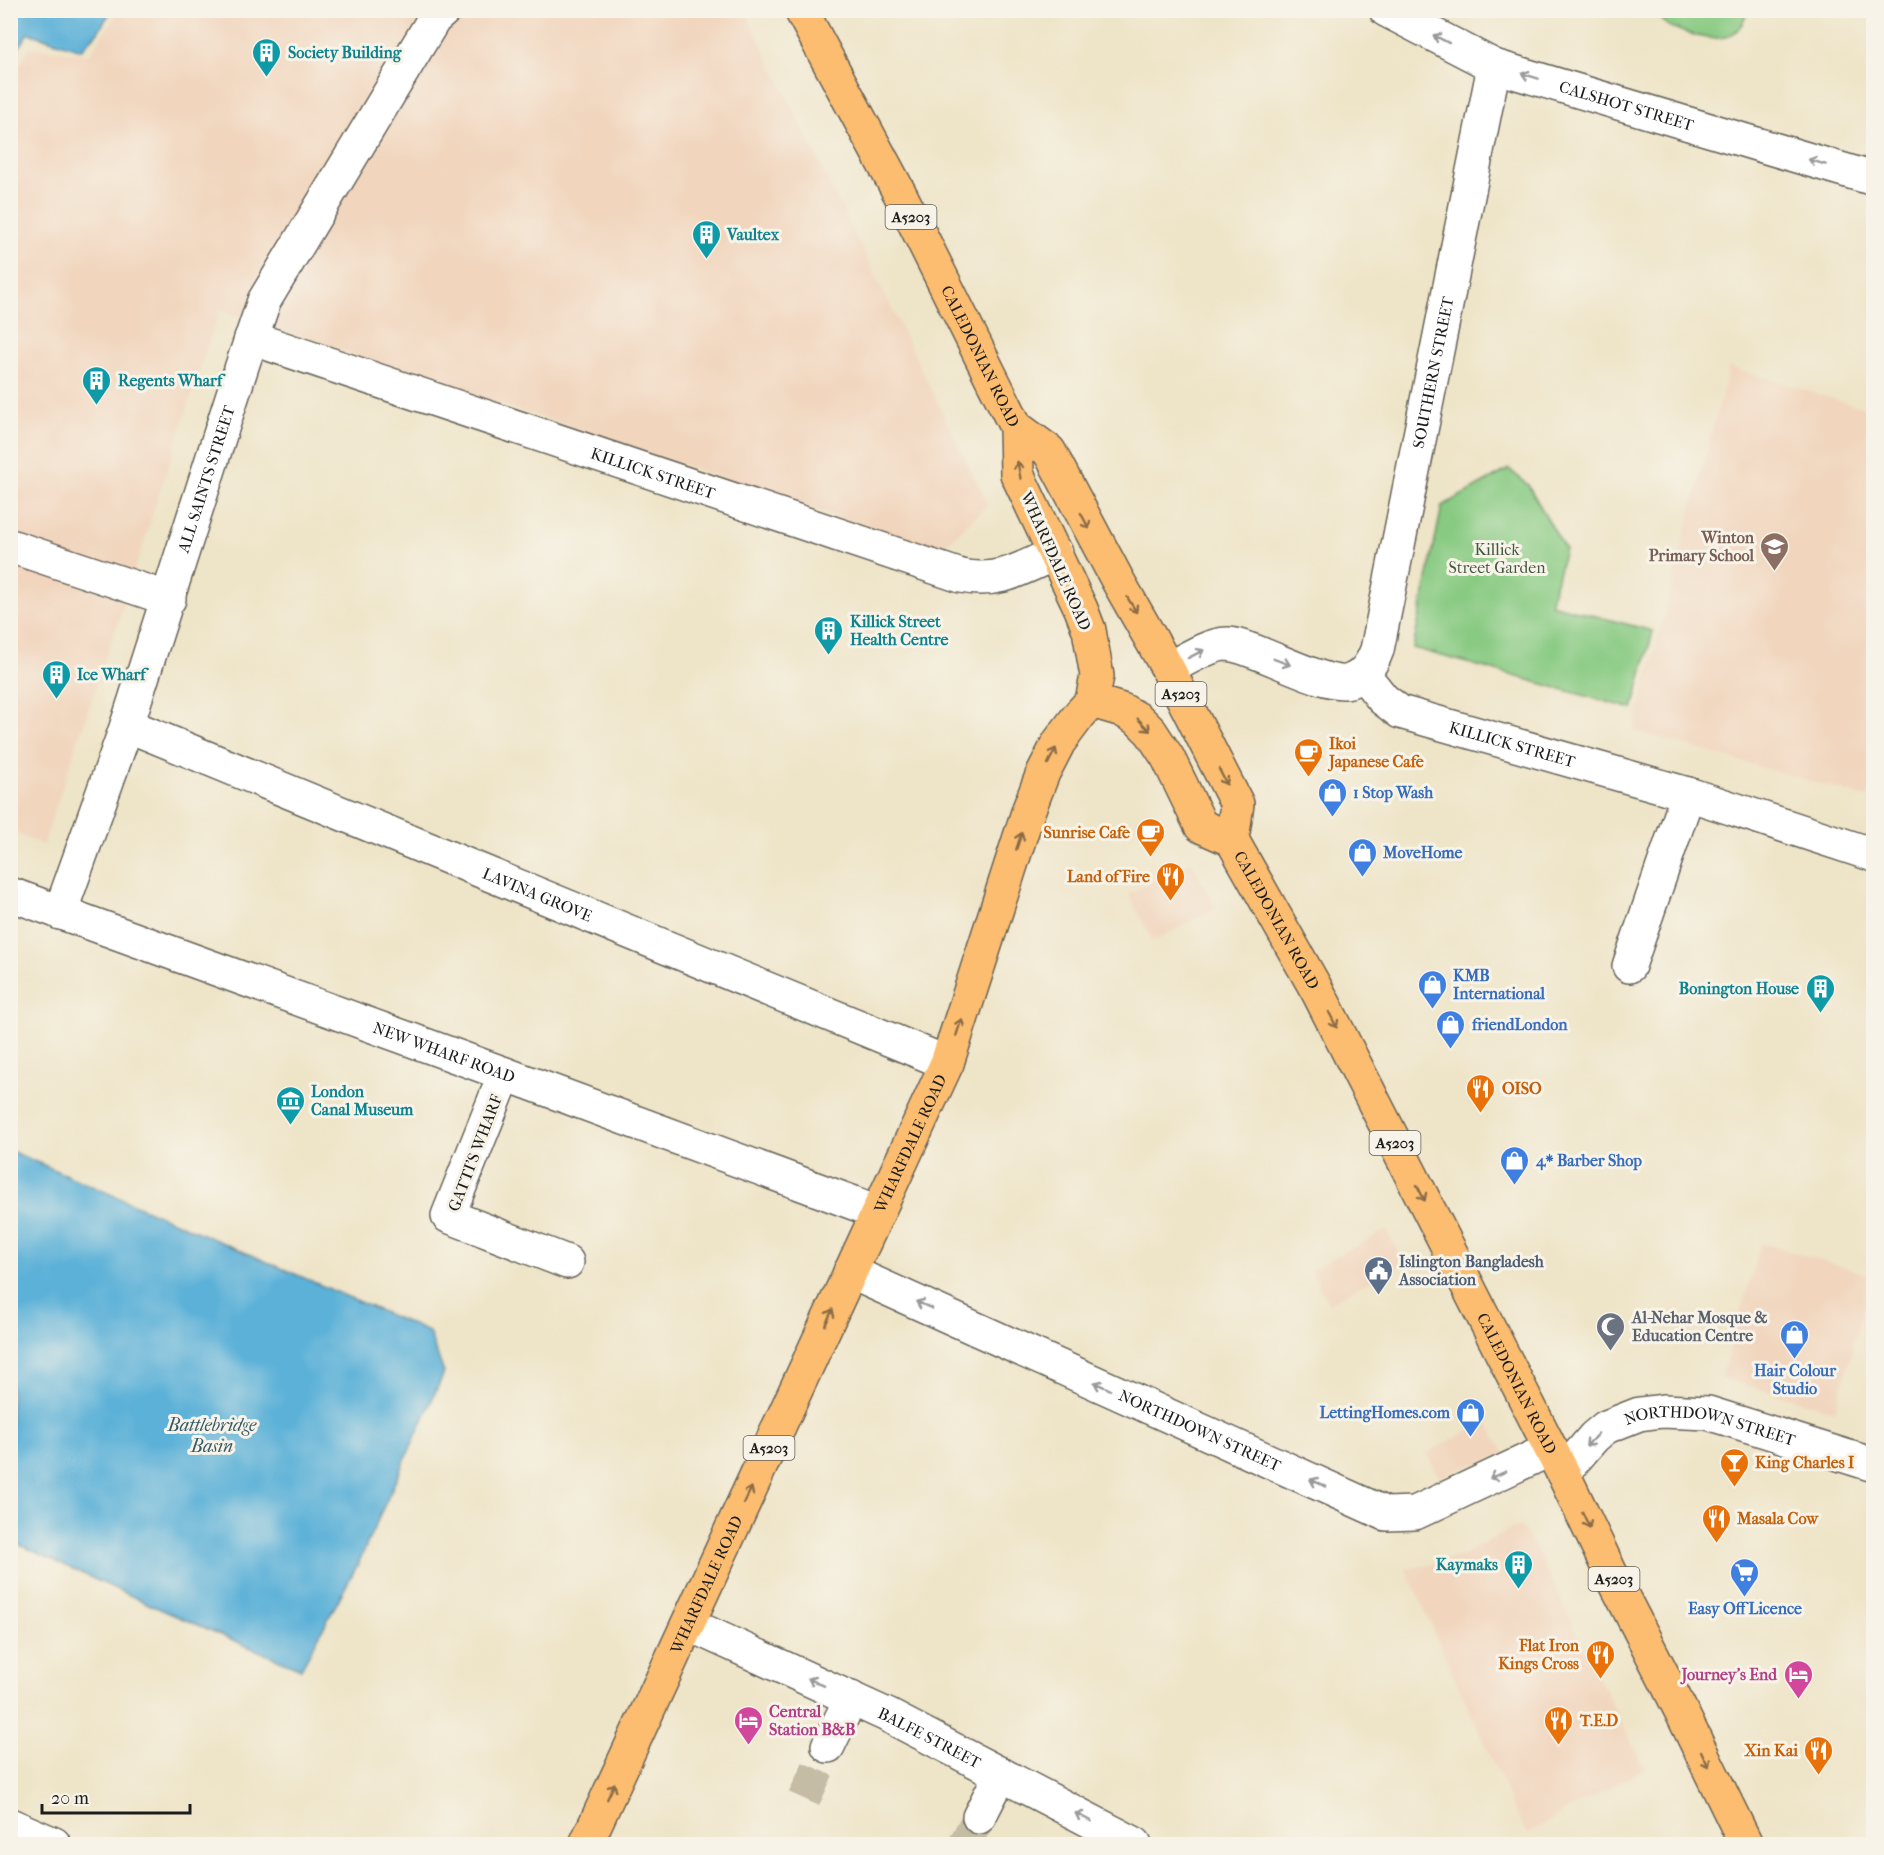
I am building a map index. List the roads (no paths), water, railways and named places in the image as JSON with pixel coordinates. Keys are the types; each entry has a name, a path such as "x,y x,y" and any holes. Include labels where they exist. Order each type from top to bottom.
{"main road":[{"name":"CALEDONIAN ROAD","path":"801,10 900,194 1016,427 1048,451 1168,669 1237,804 1232,840 1319,994 1557,1461 1746,1845"},
{"name":"WHARFDALE ROAD","path":"586,1845 947,1063 1029,809 1043,773 1059,742 1092,701 1096,676 1089,630 1056,553 1017,474 1016,427"},
{"name":"A5203","path":"1092,701 1122,710 1138,719 1168,758 1201,826 1232,840"}],"street":[{"name":"ALL SAINTS STREET","path":"60,913 128,725 264,301 434,19 444,10"},
{"name":"CALSHOT STREET","path":"1386,10 1494,66 1874,179"},
{"name":"SOUTHERN STREET","path":"1363,674 1373,661 1377,650 1494,66"},
{"name":"KILLICK STREET","path":"251,338 961,576 978,579 996,578 1056,553"},
{"path":"10,546 169,599"},
{"path":"1168,669 1205,650 1226,644 1334,682 1349,681 1363,674"},
{"name":"KILLICK STREET","path":"1363,674 1383,699 1400,712 1688,794 1874,855"},
{"name":"LAVINA GROVE","path":"128,725 947,1063"},
{"path":"1629,966 1688,794"},
{"name":"NEW WHARF ROAD","path":"10,894 878,1212"},
{"name":"GATTI'S WHARF","path":"505,1074 448,1216 567,1262"},
{"name":"NORTHDOWN STREET","path":"850,1272 1386,1514 1415,1513 1557,1461 1606,1427 1639,1414 1663,1411 1708,1413 1874,1465"},
{"name":"BALFE STREET","path":"688,1624 851,1698 1135,1845"},
{"path":"828,1746 851,1698"},
{"path":"979,1817 1001,1774"},
{"path":"10,1825 54,1845"}],"water":[{"path":"11,10 111,11 98,32 81,50 28,33 11,60"},
{"name":"Battlebridge Basin","path":"11,1151 429,1332 444,1373 358,1564 301,1669 153,1606 11,1541"}],"tunnel":[{"path":"804,1799 828,1746"},
{"path":"965,1844 979,1817"}],"place":[{"name":"Society Building","path":"267,78"},
{"name":"Vaultex","path":"706,260"},
{"name":"Regents Wharf","path":"97,406"},
{"name":"Winton Primary School","path":"1775,572"},
{"name":"Killick Street Health Centre","path":"829,656"},
{"name":"Ice Wharf","path":"56,700"},
{"name":"Ikoi Japanese Cafe","path":"1308,778"},
{"name":"1 Stop Wash","path":"1332,818"},
{"name":"Sunrise Cafe","path":"1151,858"},
{"name":"MoveHome","path":"1362,878"},
{"name":"Land of Fire","path":"1171,902"},
{"name":"KMB International","path":"1432,1010"},
{"name":"Bonington House","path":"1820,1014"},
{"name":"friendLondon","path":"1451,1050"},
{"name":"OISO","path":"1481,1114"},
{"name":"London Canal Museum","path":"290,1126"},
{"name":"4* Barber Shop","path":"1515,1186"},
{"name":"Islington Bangladesh Association","path":"1378,1296"},
{"name":"Al-Nehar Mosque & Education Centre","path":"1611,1352"},
{"name":"Hair Colour Studio","path":"1795,1360"},
{"name":"LettingHomes.com","path":"1471,1438"},
{"name":"King Charles I","path":"1734,1488"},
{"name":"Masala Cow","path":"1716,1544"},
{"name":"Kaymaks","path":"1519,1590"},
{"name":"Easy Off Licence","path":"1745,1598"},
{"name":"Flat Iron Kings Cross","path":"1600,1680"},
{"name":"Journey's End","path":"1798,1700"},
{"name":"Central Station B&B","path":"748,1746"},
{"name":"T.E.D","path":"1559,1746"},
{"name":"Xin Kai","path":"1819,1776"}],"park label":[{"name":"Killick Street Garden","path":"1497,558"}]}
